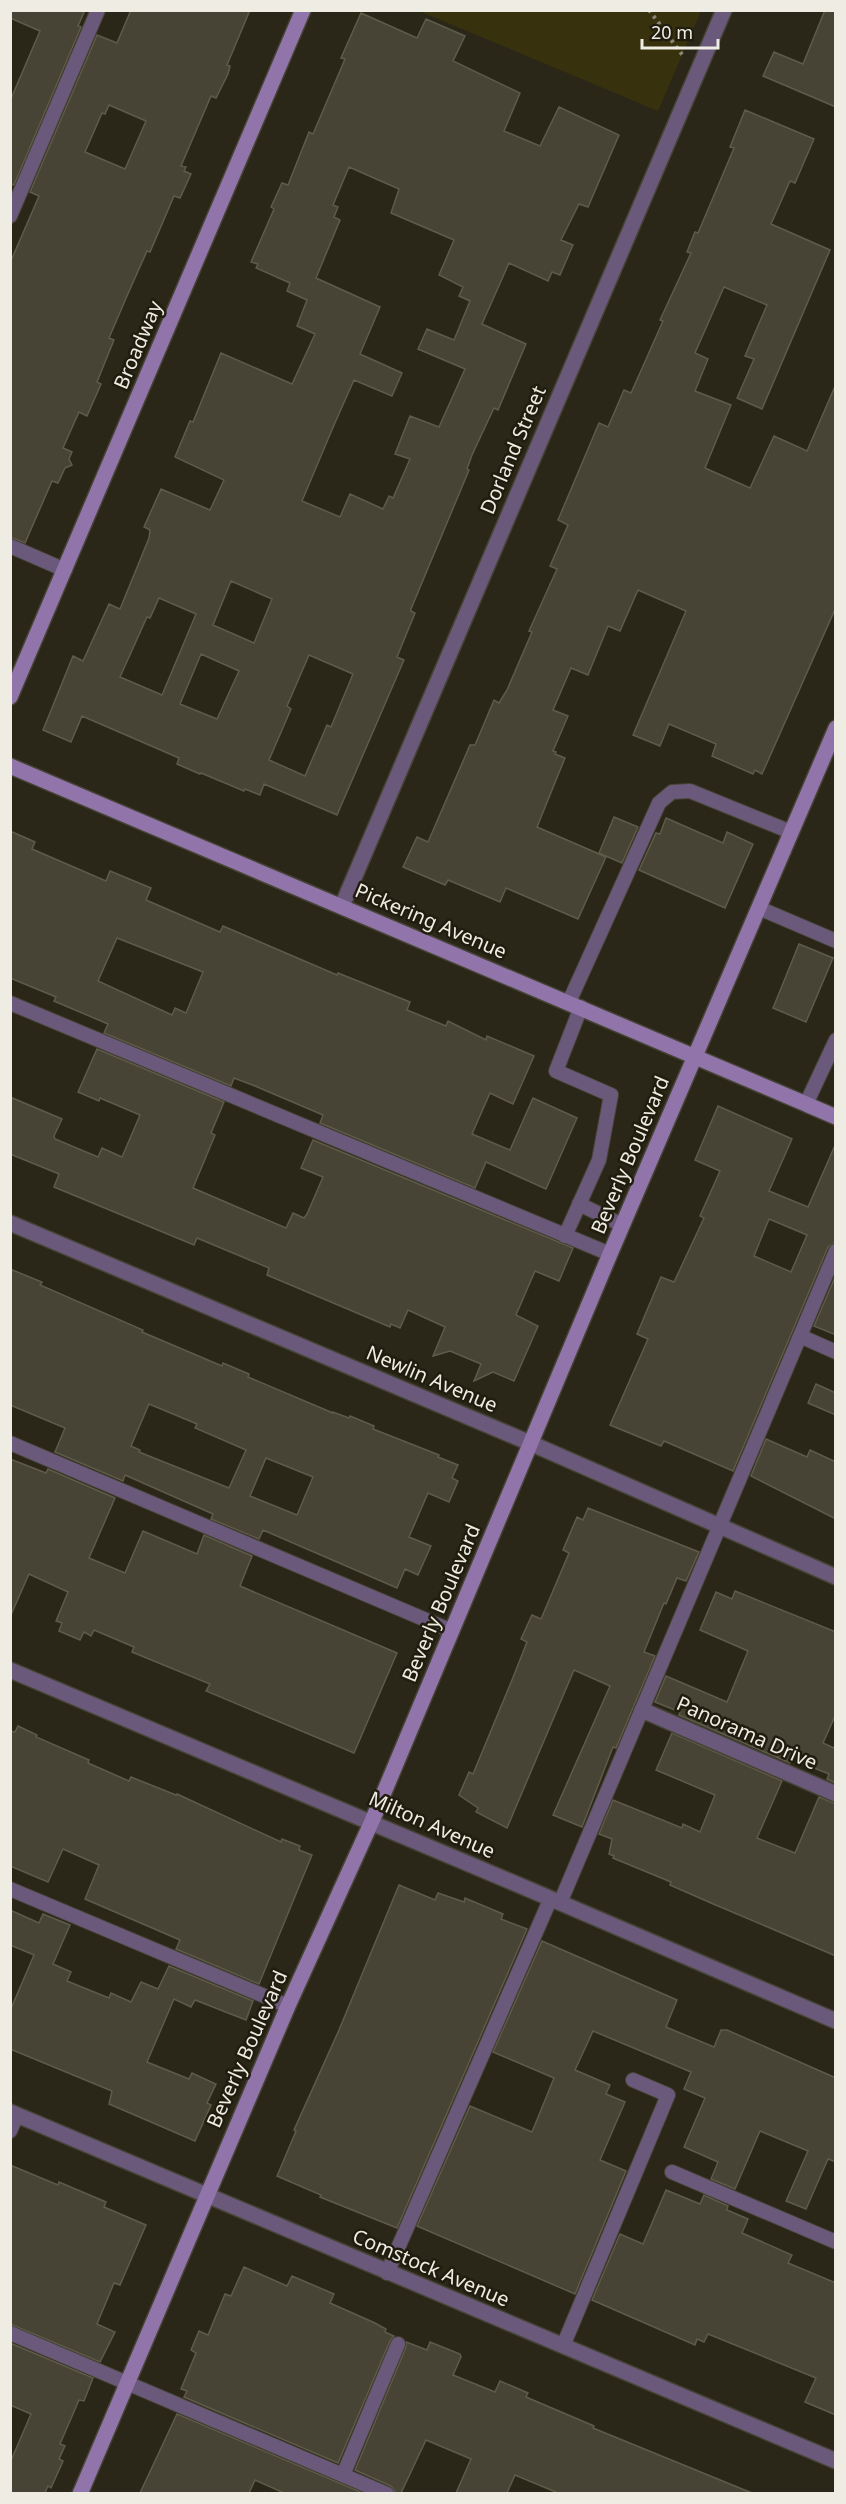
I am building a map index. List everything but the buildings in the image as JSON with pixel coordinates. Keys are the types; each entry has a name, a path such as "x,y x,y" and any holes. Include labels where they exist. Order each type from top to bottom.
{"street":[{"name":"Broadway","path":"10,697 303,10"},
{"name":"Dorland Street","path":"342,906 724,10"},
{"name":"Beverly Boulevard","path":"80,2493 288,2006 372,1821 622,1224 836,728"},
{"name":"Pickering Avenue","path":"10,766 836,1117"},
{"name":"Newlin Avenue","path":"10,1223 531,1443 836,1577"},
{"name":"Milton Avenue","path":"10,1670 372,1821 836,2021"},
{"name":"Panorama Drive","path":"642,1710 836,1794"},
{"name":"Comstock Avenue","path":"14,2114 836,2461"}],"lane":[{"path":"10,216 98,10"},
{"path":"10,546 65,570"},
{"path":"565,1236 599,1160 611,1095 556,1071 575,1005 659,803 672,792 690,791 791,832"},
{"path":"759,908 836,941"},
{"path":"10,1003 610,1254"},
{"path":"807,1104 836,1040"},
{"path":"579,1204 622,1224"},
{"path":"387,2273 642,1710 836,1251"},
{"path":"800,1336 836,1352"},
{"path":"10,1443 452,1631"},
{"path":"10,1889 288,2006"},
{"path":"563,2346 668,2096 633,2080"},
{"path":"10,2131 14,2114"},
{"path":"672,2172 836,2242"},
{"path":"10,2333 387,2493"},
{"path":"343,2475 398,2344"}],"path":[{"path":"649,10 682,56 701,64"}],"shaded area":[{"path":"419,11 701,11 658,111"}]}
